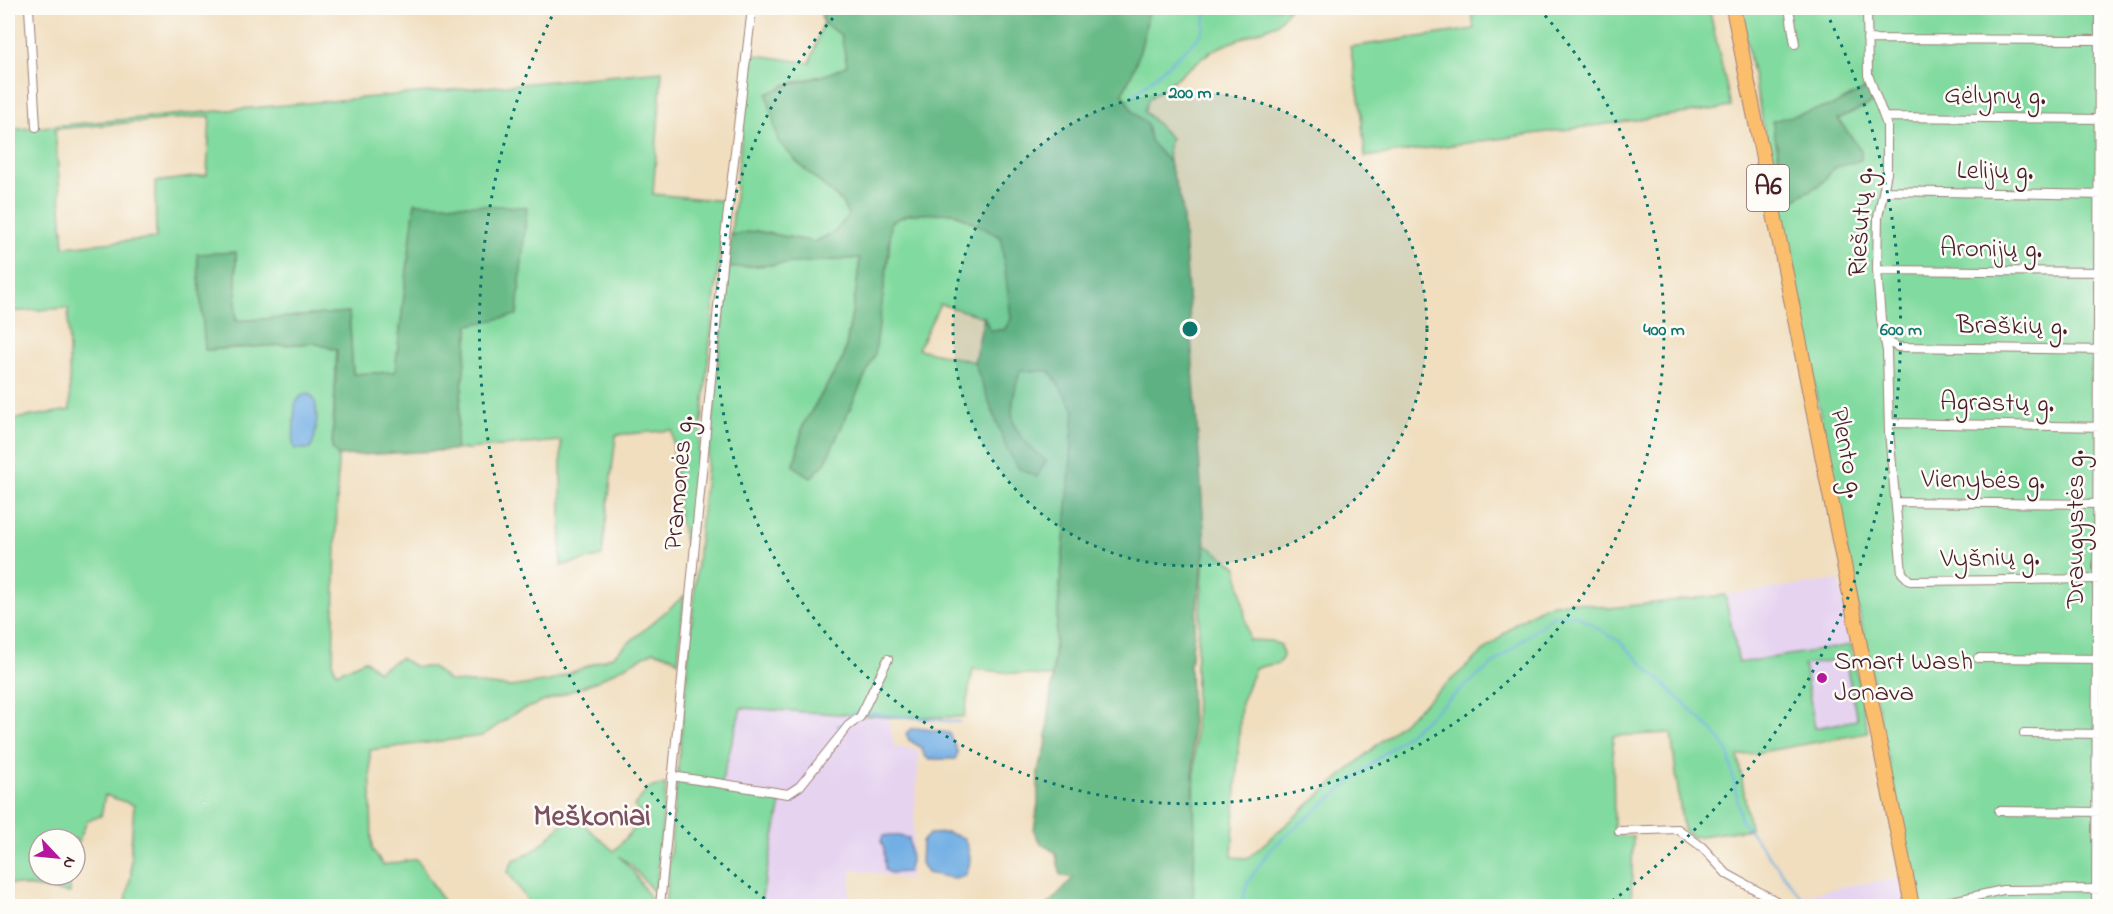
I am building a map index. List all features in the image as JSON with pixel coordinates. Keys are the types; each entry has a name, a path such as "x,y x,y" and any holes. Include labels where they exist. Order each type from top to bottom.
{"highway":[{"name":"Plento g.","path":"1733,8 1912,906"}],"street":[{"path":"29,8 36,127"},
{"name":"Pramonės g.","path":"660,906 724,244 752,8"},
{"path":"1789,8 1795,44"},
{"name":"Riešutų g.","path":"1866,8 1868,75 1887,125 1888,145 1884,191 1878,217 1877,270 1887,351 1889,423 1902,573 1910,581"},
{"name":"Draugystės g.","path":"2096,906 2101,889 2101,659 2096,579 2102,504 2102,40 2099,8"},
{"path":"1867,39 2102,40"},
{"name":"Gėlynų g.","path":"1884,117 2102,118"},
{"name":"Lelijų g.","path":"1884,191 2102,195"},
{"name":"Aronijų g.","path":"1877,270 2102,272"},
{"name":"Braškių g.","path":"1884,339 1898,347 2102,350"},
{"name":"Agrastų g.","path":"1889,423 2102,427"},
{"name":"Vienybės g.","path":"1896,502 2102,504"},
{"name":"Vyšnių g.","path":"1910,581 2106,579"},
{"path":"1978,658 2101,659"},
{"path":"672,776 788,794 800,786 848,726 860,717 888,659"},
{"path":"2024,734 2101,734"},
{"path":"1999,811 2101,812"},
{"path":"1619,831 1678,830 1702,847 1727,874 1785,906"},
{"path":"1930,906 2003,890 2101,889"}],"shaded area":[{"path":"1839,580 1851,645 1739,663 1725,595"},
{"path":"1845,658 1857,721 1815,729 1804,665"},
{"path":"741,708 888,717 894,746 919,750 910,880 852,869 848,906 760,906 781,803 720,788"},
{"path":"1902,878 1908,906 1815,906 1803,896 1840,887"}],"green space":[{"path":"820,8 1149,8 1140,52 1122,93 1133,112 1147,124 1150,141 1169,162 1182,204 1205,544 1190,666 1195,834 1193,906 1047,906 1073,878 1061,875 1055,852 1041,844 1034,831 1038,803 1038,772 1046,747 1074,410 1050,371 1020,371 1013,405 1014,424 1023,439 1046,461 1037,477 1018,468 1006,447 974,362 984,317 990,330 1004,330 1011,319 1001,237 954,213 909,214 891,222 875,354 825,463 811,478 794,466 803,425 844,357 860,258 728,268 731,235 756,231 814,242 835,232 848,216 842,202 799,164 778,141 767,94 828,74 847,65 841,35 823,23"},
{"path":"1149,8 1290,8 1277,24 1213,50 1149,99 1144,111 1171,138 1168,147 1169,162 1150,141 1147,124 1133,112 1122,93 1140,52"},
{"path":"1471,8 1709,8 1731,107 1365,157 1360,103 1350,47 1474,29"},
{"path":"1740,8 2105,8 2105,906 1917,906"},
{"path":"823,23 841,35 848,65 833,73 783,85 799,164 842,202 849,216 835,232 814,242 756,231 731,235 750,54 810,63"},
{"path":"662,71 653,194 725,201 688,553 679,517 672,430 616,435 602,556 561,566 561,441 455,450 469,325 415,203 395,372 353,374 349,312 236,321 236,252 205,350 314,343 337,350 332,448 338,456 333,665 337,673 365,660 378,671 400,658 416,667 432,667 449,681 511,687 550,681 613,656 684,596 678,662 672,657 654,651 597,681 517,712 482,736 370,750 372,849 383,865 417,859 446,906 125,906 131,875 134,805 105,795 101,816 87,821 84,827 27,827 27,886 8,883 8,420 70,410 68,308 8,312 8,130","holes":["210,116 207,175 155,182 156,238 64,247 55,129"]},
{"path":"1867,88 1875,102 1838,119 1861,150 1861,160 1834,168 1821,184 1788,203 1772,121 1834,105"},
{"path":"415,203 527,207 517,315 469,325 455,450 338,456 332,448 337,350 314,343 205,350 197,254 236,252 236,321 349,312 353,374 395,372"},
{"path":"954,213 1001,237 1012,319 1004,330 990,330 984,317 940,304 918,349 974,362 1006,447 1018,468 1046,461 1023,439 1014,424 1013,405 1020,371 1050,371 1074,409 1052,677 973,669 964,717 888,717 741,708 720,788 781,803 760,906 665,906 701,522 728,268 860,258 844,357 803,425 794,466 811,478 888,260 891,222 909,214"},
{"path":"1205,544 1237,567 1249,640 1271,641 1281,645 1283,656 1279,663 1255,668 1241,703 1232,857 1248,858 1516,623 1544,606 1569,601 1610,608 1725,595 1739,663 1851,645 1868,733 1738,756 1750,829 1693,837 1683,830 1671,733 1613,736 1614,836 1633,836 1631,906 1193,906 1196,667","holes":["1845,658 1857,720 1815,728 1804,665"]},
{"path":"666,784 656,889 652,890 632,866 619,856 633,871 655,906 531,906 508,872 513,860 536,849 568,818 576,818 614,851 644,818 634,806 649,788"},
{"path":"33,887 70,887 70,893"}],"water":[{"path":"309,394 313,398 316,411 314,437 310,449 295,449 293,445 295,404 301,396"},
{"path":"919,728 949,733 958,753 955,759 928,759 922,748 909,740 906,733 911,729"},
{"path":"947,833 964,838 970,857 965,876 953,878 927,873 921,863 922,842 929,834"},
{"path":"883,836 909,838 911,861 908,872 890,873 885,870 884,849 881,841"}],"waterway":[{"path":"1132,97 1197,39 1203,31 1207,8"},
{"path":"1241,906 1247,884 1270,849 1554,615 1576,615 1619,641 1715,733 1728,751 1741,820 1808,906"},
{"path":"837,725 842,726 854,713 859,712"},
{"path":"866,713 959,722"}],"place":[{"name":"Smart Wash Jonava","path":"1822,678"}],"district":[{"name":"Meškoniai","path":"592,818"}]}
